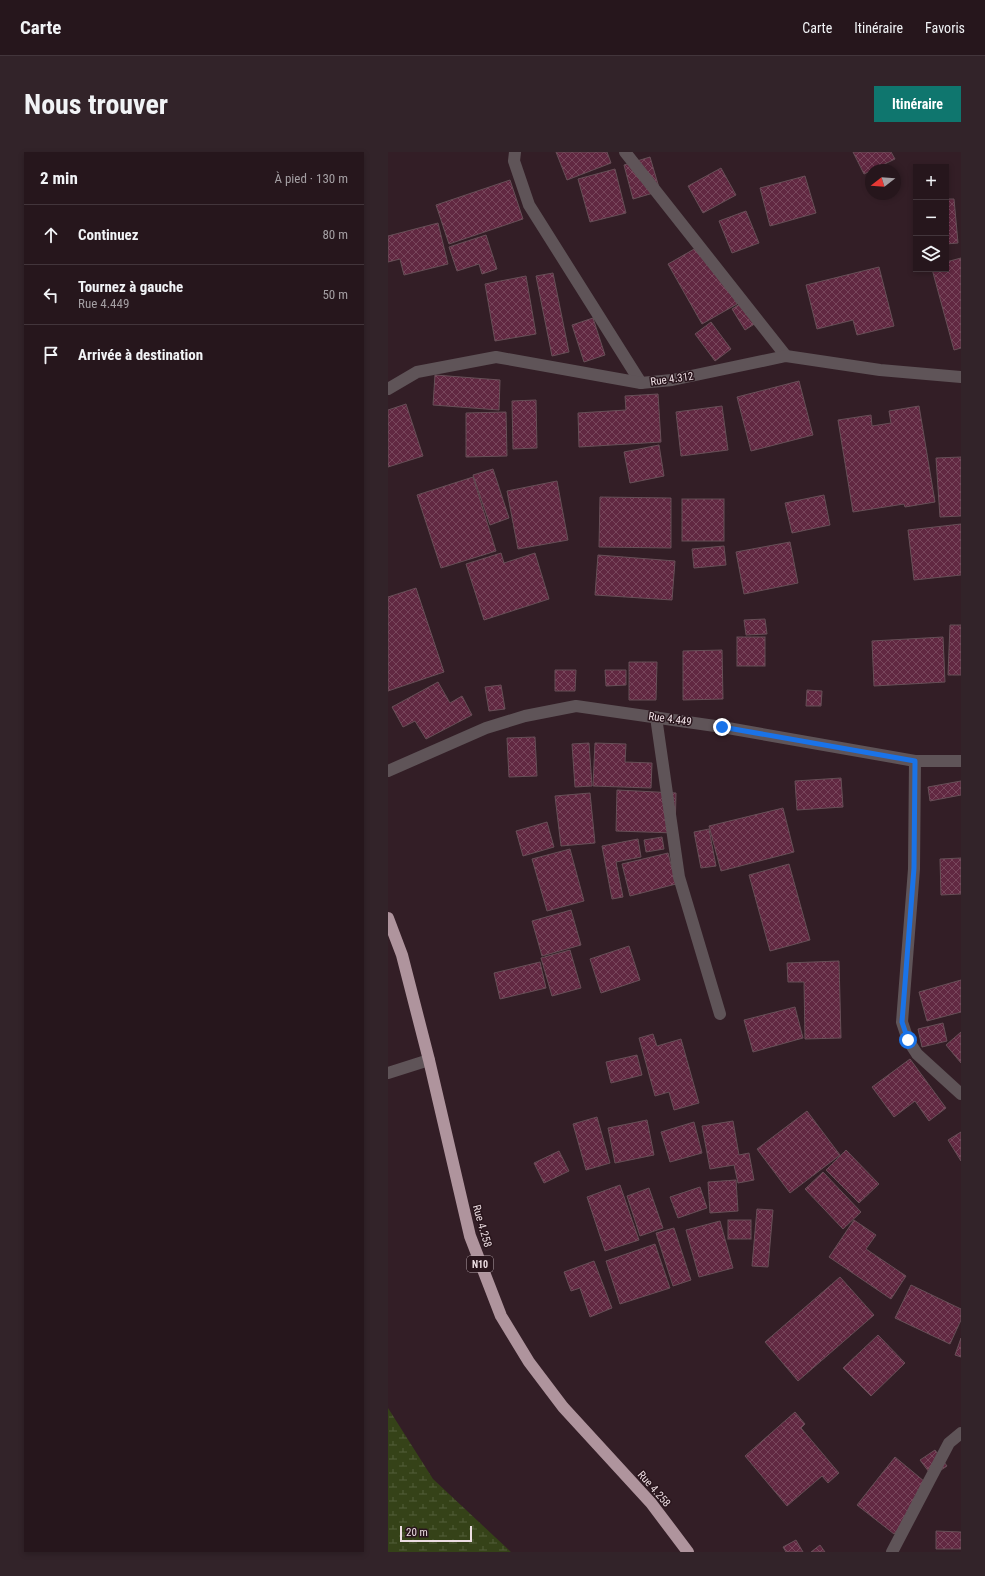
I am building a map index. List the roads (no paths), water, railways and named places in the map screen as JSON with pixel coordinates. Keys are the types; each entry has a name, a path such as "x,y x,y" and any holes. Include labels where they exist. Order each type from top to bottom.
{"highway":[{"name":"Rue 4.258","path":"388,918 402,955 429,1060 470,1236 501,1316 530,1362 563,1407 650,1503 688,1552"}],"street":[{"path":"515,152 514,161 530,205 642,383"},
{"path":"625,152 786,356"},
{"name":"Rue 4.312","path":"388,389 416,372 496,357 642,383 680,379 786,356 880,370 961,377"},
{"name":"Rue 4.449","path":"388,771 486,728 525,716 576,706 722,727 915,761 961,761"},
{"path":"656,717 679,877 720,1014"},
{"path":"915,761 914,868 902,1022 908,1040 917,1054 961,1094"},
{"path":"388,1073 429,1060"},
{"path":"892,1552 949,1443 961,1433"}]}
